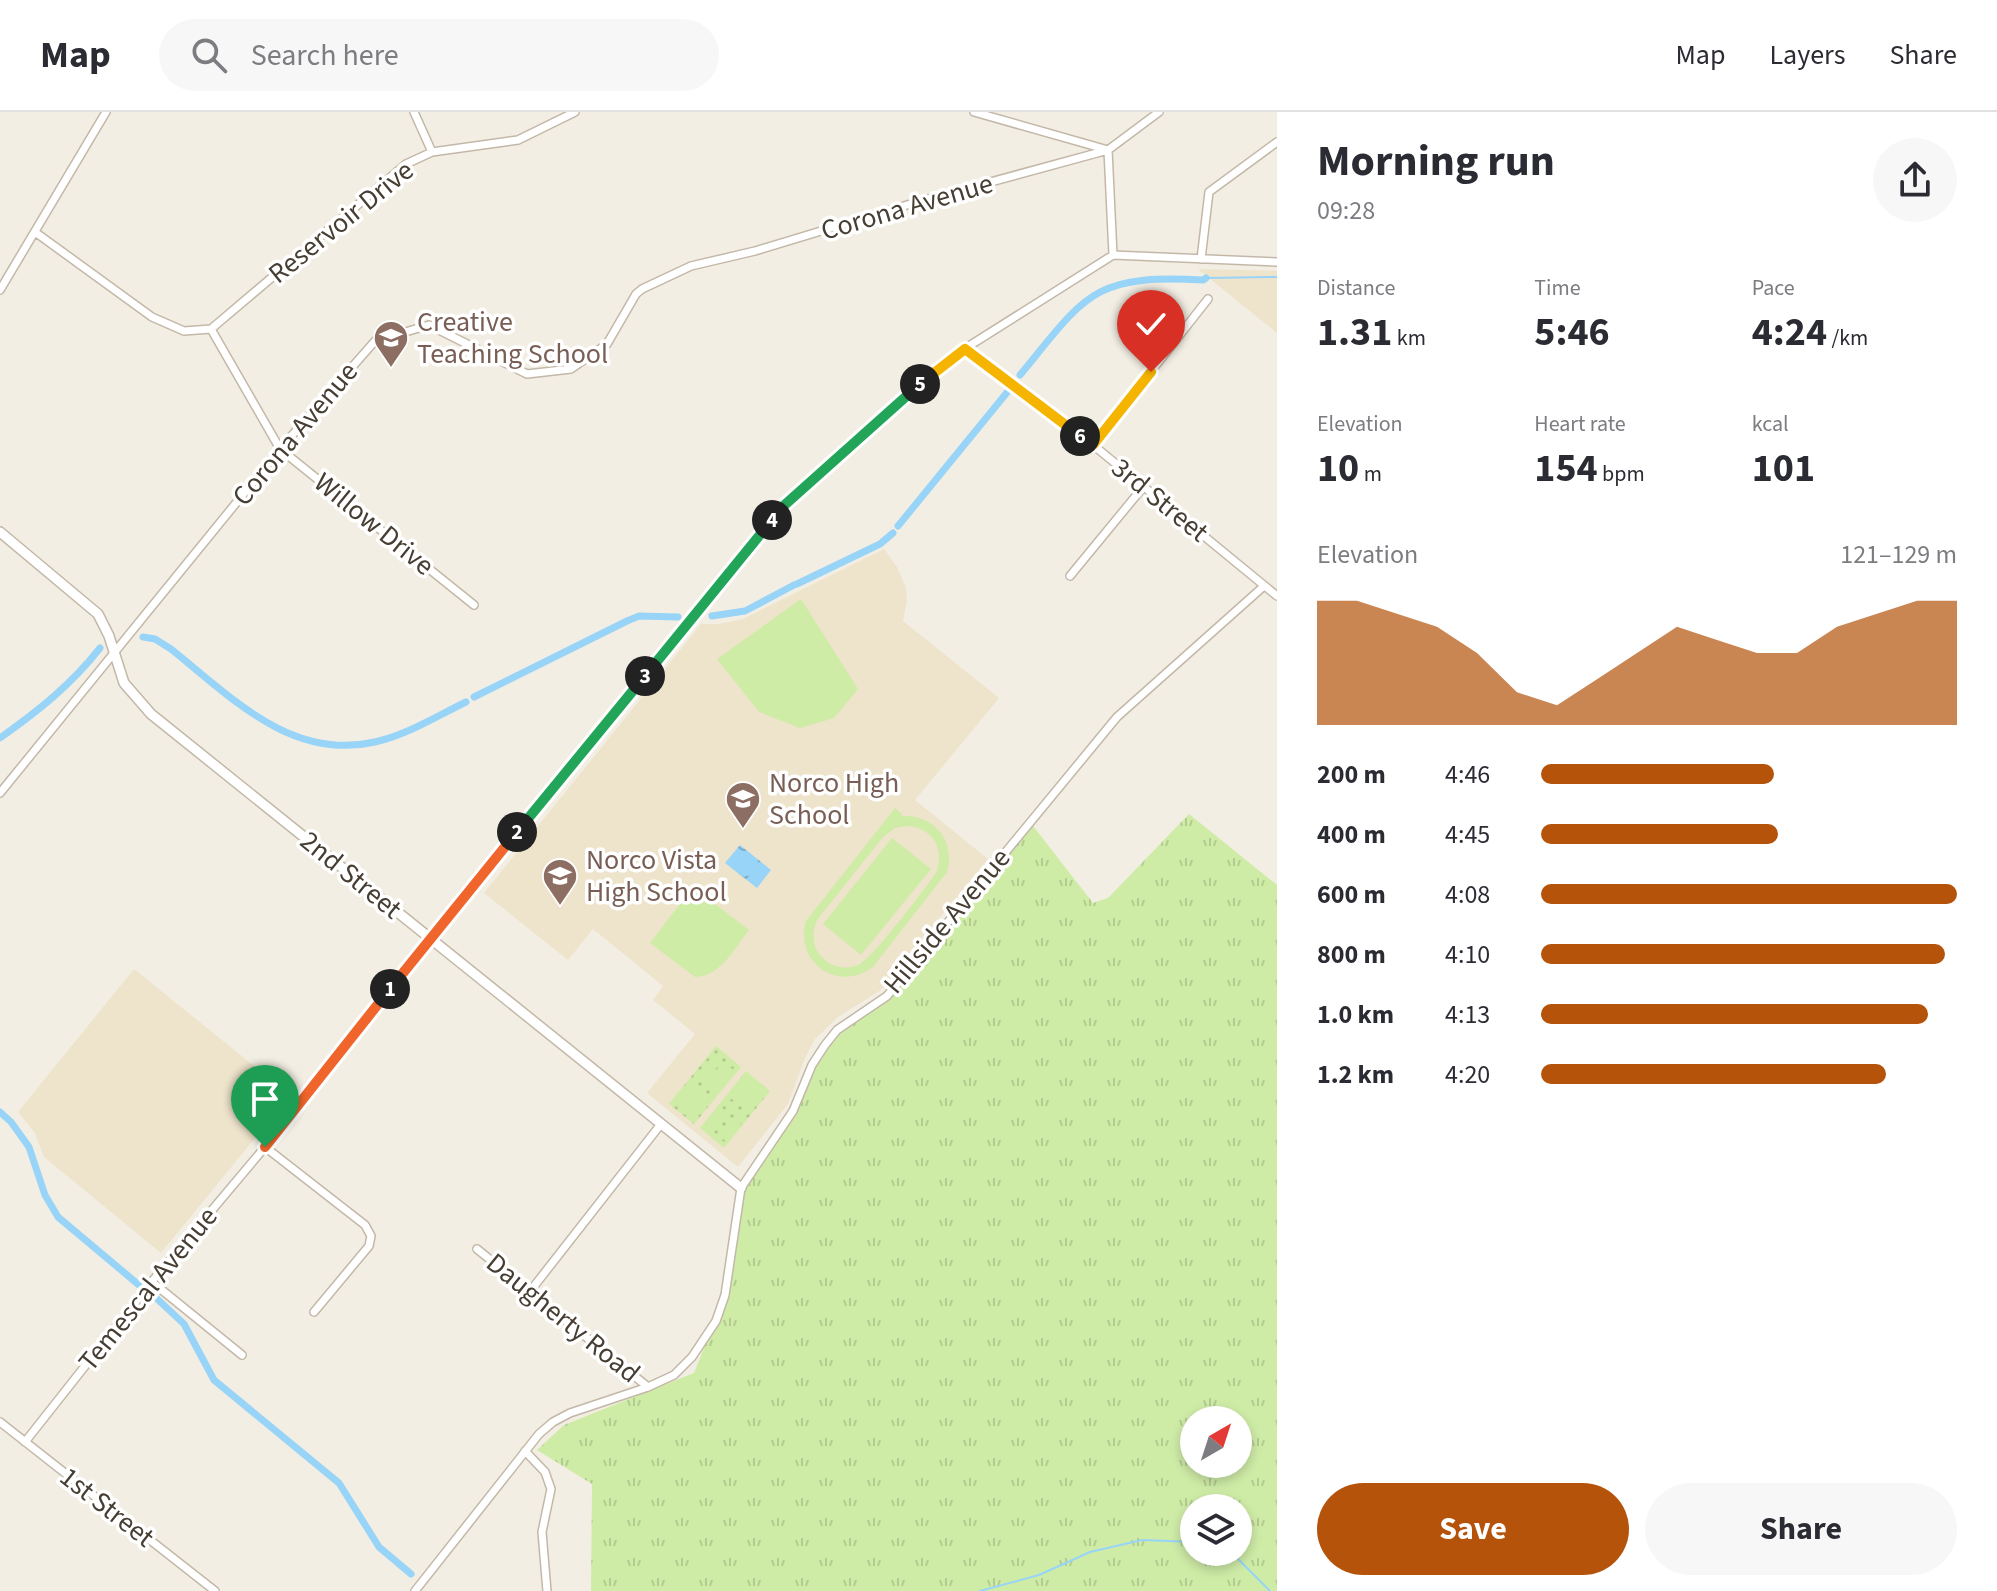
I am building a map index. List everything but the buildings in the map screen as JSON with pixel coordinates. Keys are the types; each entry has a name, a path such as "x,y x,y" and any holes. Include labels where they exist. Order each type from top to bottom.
{"street":[{"path":"0,290 106,112"},
{"path":"414,112 432,152"},
{"name":"Reservoir Drive","path":"211,329 406,164 432,152 518,140 575,112"},
{"path":"974,112 1108,150 1113,255 1277,262"},
{"name":"Corona Avenue","path":"0,793 280,449 375,341 429,325 527,374 571,369 607,344 636,294 691,266 1108,150 1159,112"},
{"path":"1201,259 1209,192 1277,142"},
{"path":"35,232 152,317 184,331 211,329"},
{"name":"Temescal Avenue","path":"25,1442 779,510 950,358 1113,255"},
{"path":"1093,445 1208,299"},
{"name":"Willow Drive","path":"211,329 280,449 474,605"},
{"name":"3rd Street","path":"965,349 1093,445 1277,596"},
{"path":"1070,576 1144,486"},
{"name":"2nd Street","path":"0,532 90,605 104,624 124,683 151,714 741,1188"},
{"name":"Hillside Avenue","path":"415,1591 525,1451 553,1422 674,1375 692,1357 716,1321 725,1295 741,1188 793,1111 812,1065 837,1030 887,996 1117,717 1264,586"},
{"path":"535,1285 661,1124"},
{"path":"265,1147 365,1225 371,1236 369,1246 314,1312"},
{"name":"Daugherty Road","path":"477,1249 648,1387"},
{"path":"152,1282 242,1355"},
{"name":"1st Street","path":"0,1422 205,1588 215,1591"},
{"path":"525,1451 545,1472 551,1489 542,1532 547,1591"}],"shaded area":[{"path":"1198,269 1277,271 1277,333"},
{"name":"Norco High School","path":"884,549 897,567 906,588 903,621 999,698 915,800 988,859 881,990 838,1017 815,1039 788,1104 738,1167 647,1093 695,1034 653,1000 663,986 593,929 568,960 484,893 701,624 743,619"},
{"path":"134,969 290,1095 161,1253 44,1157 35,1133 18,1112"}],"green space":[{"path":"801,599 858,689 834,718 800,728 759,712 717,659"},
{"path":"895,808 901,816 923,819 940,831 948,849 947,872 873,967 846,977 822,970 807,950 804,936 806,921","holes":["914,827 934,840 939,855 936,873 899,922 860,964 838,967 828,962 814,943 817,920 883,837 895,828"]},
{"path":"1189,814 1277,885 1277,1591 591,1591 592,1484 537,1450 564,1425 694,1373 725,1295 741,1188 793,1111 812,1065 837,1030 887,996 1030,822 1093,903 1108,898"},
{"path":"892,838 931,869 861,955 823,924"},
{"path":"693,887 749,930 720,967 695,977 650,943"},
{"path":"716,1046 741,1067 694,1124 669,1104"},
{"path":"714,1054 722,1061 707,1080 699,1073"},
{"path":"726,1064 735,1071 720,1089 711,1082"},
{"path":"746,1071 770,1091 724,1148 700,1128"},
{"path":"743,1078 752,1085 737,1103 728,1096"},
{"path":"690,1083 699,1090 684,1108 675,1101"},
{"path":"756,1088 765,1095 749,1113 741,1106"},
{"path":"703,1092 711,1099 696,1118 687,1111"},
{"path":"720,1106 729,1114 714,1132 705,1125"},
{"path":"733,1117 742,1124 727,1142 718,1135"}],"water":[{"path":"740,845 771,870 757,888 725,863"}],"waterway":[{"path":"1206,278 1277,277"},
{"path":"1020,375 1061,326 1095,295 1114,286 1137,281 1206,278"},
{"path":"898,526 1009,390"},
{"path":"797,584 880,544 893,533"},
{"path":"712,616 745,611 794,585"},
{"path":"474,697 639,616 678,617"},
{"path":"143,637 155,639 171,649 264,721 289,734 316,742 345,745 387,739 466,702"},
{"path":"0,738 53,697 100,648"},
{"path":"0,1112 29,1147 45,1195 58,1217 139,1285"},
{"path":"154,1296 184,1324 214,1380 339,1483 379,1547 411,1574"},
{"path":"980,1591 1039,1575 1090,1552 1142,1540 1180,1541"},
{"path":"1245,1566 1270,1591"}],"place":[{"name":"Creative Teaching School","path":"391,369"},
{"name":"Norco High School","path":"743,830"},
{"name":"Norco Vista High School","path":"560,907"}],"route":[{"path":"265,1147 779,510 885,414 950,358 965,349 1093,445 1151,372"}]}
